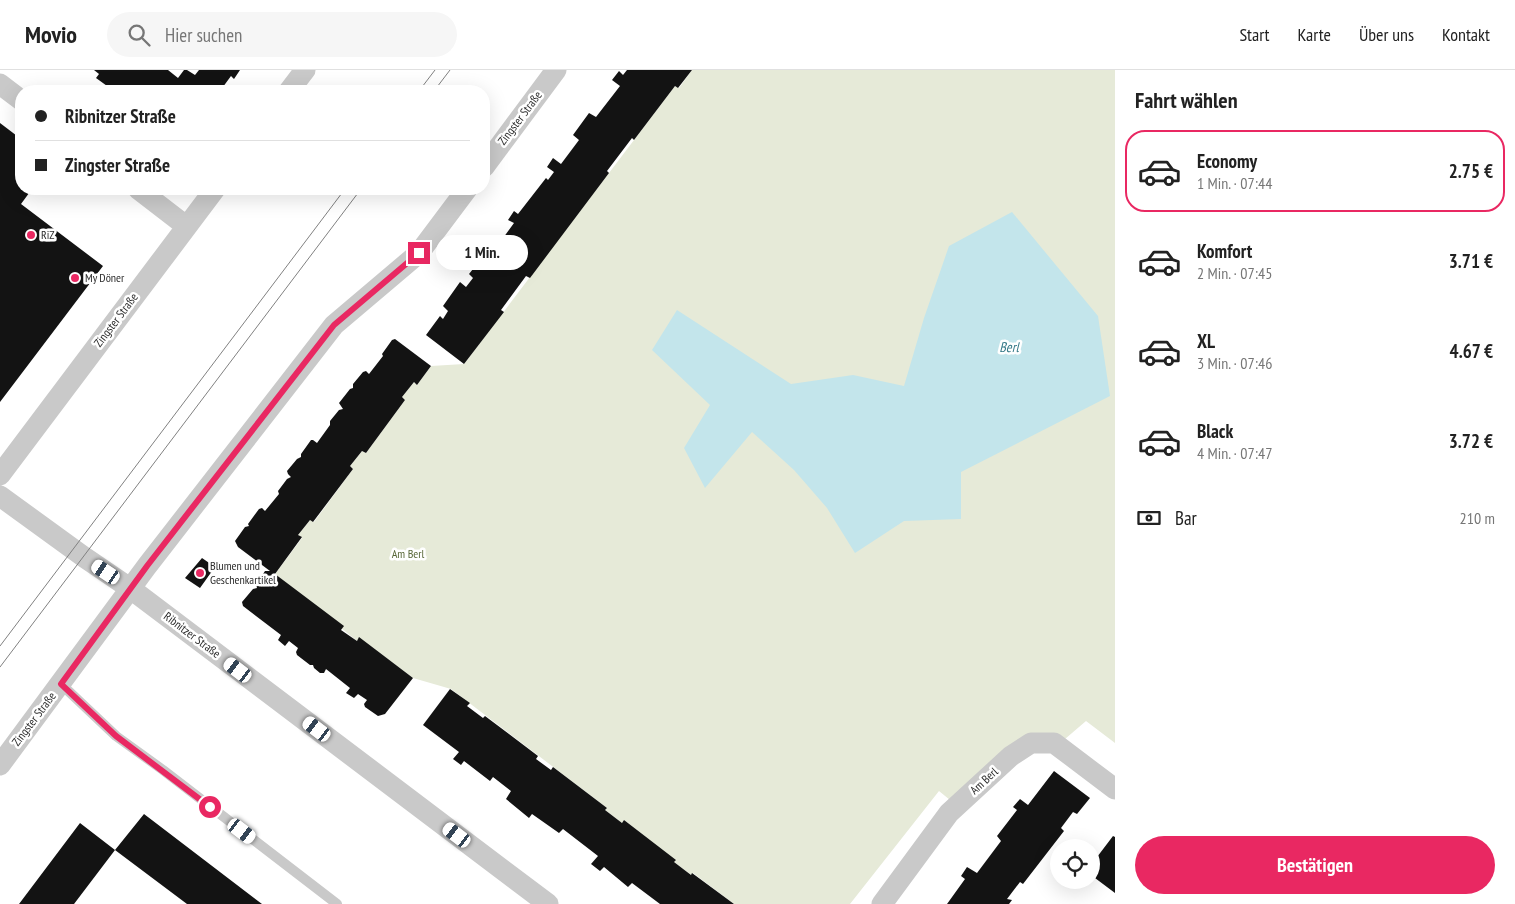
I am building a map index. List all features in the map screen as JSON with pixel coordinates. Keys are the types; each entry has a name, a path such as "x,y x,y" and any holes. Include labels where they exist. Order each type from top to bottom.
{"street":[{"path":"294,85 305,70"},
{"name":"Zingster Straße","path":"490,159 556,70"},
{"path":"0,84 15,95"},
{"path":"146,195 186,226"},
{"name":"Zingster Straße","path":"0,475 210,195"},
{"name":"Zingster Straße","path":"0,765 131,588 334,325 419,253 462,195"},
{"name":"Ribnitzer Straße","path":"0,496 84,557 131,588 548,904"},
{"name":"Am Berl","path":"882,904 949,813 1012,756 1031,744 1054,743 1115,789"}],"lane":[{"path":"61,684 116,736 337,904"}],"green space":[{"path":"692,70 1115,70 1115,743 1086,721 1065,739 1048,734 950,800 939,791 850,904 734,904 693,873 691,875 624,820 622,823 605,810 607,808 451,689 413,678 359,638 357,641 275,574 302,538 298,535 310,520 314,522 353,469 350,466 362,451 366,453 405,400 402,397 414,382 417,385 431,366 464,364 675,86 679,88"}],"water":[{"name":"Berl","path":"1012,212 1098,316 1110,396 961,472 961,519 904,521 855,553 827,508 794,470 752,432 705,488 684,448 710,405 652,350 677,310 791,384 853,375 904,386 924,318 949,246"}],"building":[{"path":"94,70 168,70 178,78 184,70 195,75 199,70 240,70 234,79 231,76 224,85 106,85 96,78 99,74"},
{"path":"627,70 692,70 678,88 675,86 634,140 632,138 607,171 609,173 530,278 526,276 501,310 504,312 464,364 426,335 440,316 443,319 448,311 443,306 460,282 466,287 473,278 469,274 485,254 490,256 514,223 508,220 514,211 518,214 546,178 548,180 554,172 547,167 553,158 561,164 579,140 573,135 589,113 596,117 620,86 612,80 619,71 623,75"},
{"name":"RiZ","path":"0,123 15,134 15,195 28,195 21,204 103,266 0,402"},
{"path":"395,339 431,366 417,385 414,382 402,397 405,400 366,453 362,451 350,466 353,469 313,522 310,520 298,535 302,537 275,574 344,626 341,630 357,641 359,637 413,678 385,714 378,716 365,707 364,704 367,700 358,694 354,698 346,693 350,688 326,669 324,673 320,673 313,665 310,665 297,655 298,648 289,641 285,646 278,640 281,635 243,606 242,602 253,589 257,588 256,585 265,571 270,571 238,547 235,541 245,527 249,526 248,524 259,509 262,508 265,511 279,494 278,491 287,479 291,477 287,471 301,457 301,454 311,440 317,443 330,425 330,421 339,410 343,409 339,403 350,389 353,388 353,384 363,372 366,371 369,374 383,356 382,354 392,340"},
{"name":"Blumen und Geschenkartikel","path":"202,558 215,567 200,588 185,578"},
{"path":"450,689 470,703 467,706 483,718 485,716 538,756 536,759 551,770 553,767 607,808 605,810 622,823 624,820 676,860 674,862 691,875 692,873 734,904 660,904 632,883 628,887 604,867 600,871 591,864 598,856 563,829 559,833 532,814 529,818 506,799 511,791 493,777 490,781 464,761 461,765 453,759 459,752 423,725"},
{"path":"1054,771 1090,798 1077,814 1073,812 1061,828 1064,831 1058,839 1050,839 1050,849 1023,884 1020,882 1007,899 1012,900 1009,904 947,904 965,879 961,876 967,867 977,873 1001,841 997,836 1017,810 1013,807 1020,799 1028,805"},
{"path":"144,814 262,904 187,904 115,850"},
{"path":"80,823 115,850 74,904 19,904"},
{"path":"1113,836 1115,837 1115,893 1100,882 1100,853"}],"tram line":[{"path":"424,85 435,70"},
{"path":"439,85 450,70"},
{"path":"0,646 340,195"},
{"path":"0,667 356,195"}],"place":[{"name":"RiZ","path":"31,235"},
{"name":"My Döner","path":"75,278"},
{"name":"Blumen und Geschenkartikel","path":"200,573"}],"route":[{"path":"210,807 116,736 61,684 147,566 334,325 419,253"}]}
